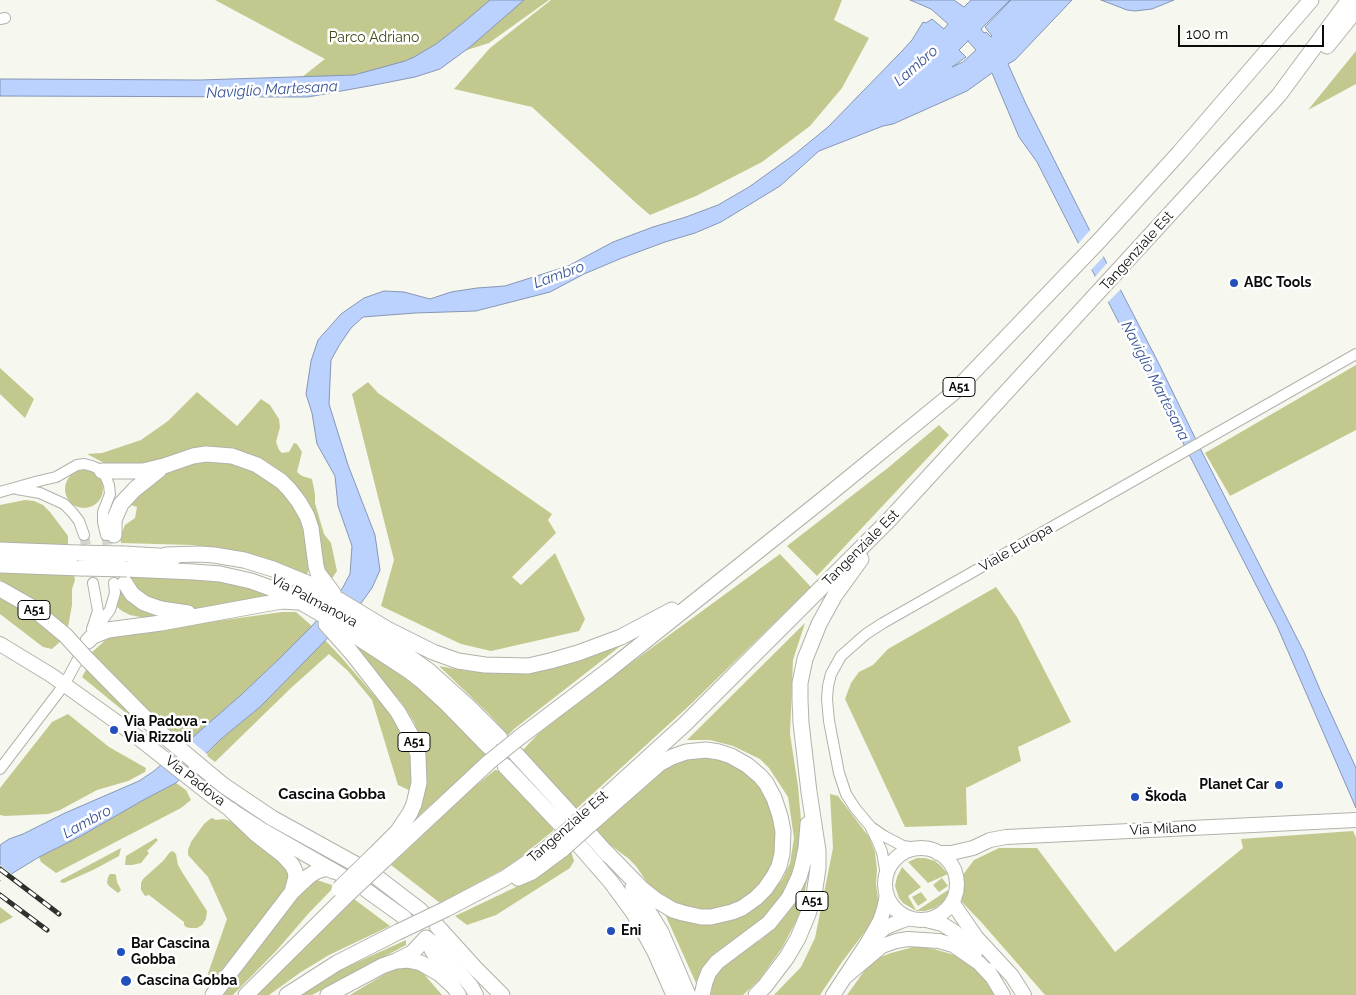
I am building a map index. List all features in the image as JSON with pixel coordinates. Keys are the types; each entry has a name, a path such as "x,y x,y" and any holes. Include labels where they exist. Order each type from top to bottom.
{"highway":[{"path":"1236,87 1301,0"},
{"name":"A51","path":"246,995 319,922 341,883 378,858 493,749 520,737 610,669 952,394 1100,240 1179,153 1311,0"},
{"name":"Tangenziale Est","path":"287,995 337,963 494,884 577,833 890,520 1279,95 1349,0"},
{"path":"1279,95 1327,47 1356,10"},
{"path":"102,471 143,471 199,454 222,454 251,462 277,477 296,498 306,516 313,538 316,566 320,577 316,597"},
{"path":"110,535 121,504 135,489 164,466"},
{"name":"A51","path":"756,995 787,957 805,922 814,895 818,868 818,851 809,792 800,700 800,684 805,659 816,629 827,608 890,520"},
{"name":"Via Palmanova","path":"0,550 71,560 122,578 203,572 237,577 276,589 316,597"},
{"name":"Via Palmanova","path":"0,565 124,554 166,555 223,563 248,569 316,597 349,625 407,655 430,671 483,720 493,749"},
{"path":"122,578 129,591 135,597 157,608 181,612 217,612"},
{"path":"87,642 92,636 108,630 282,601 297,602 316,597 339,600 349,625 414,643 446,657 485,665 528,666 578,653 621,637 713,587"},
{"name":"A51","path":"0,589 34,609 65,635 136,710 205,771 272,818 357,865"},
{"name":"A51","path":"316,597 349,625 413,739 418,756 419,783 410,814 378,858"},
{"path":"706,750 732,756 760,776 774,798 783,831 778,866 774,876 765,888 756,898 742,908 711,917 701,917 673,910 656,900 642,889 603,849 577,833 656,766 686,752 706,750"},
{"path":"505,766 565,818 516,754"},
{"path":"702,995 709,972 716,962 769,923 789,898 799,877 806,848 809,792"},
{"path":"231,810 292,865 296,877 292,892"},
{"path":"577,833 633,912 655,952 674,995"},
{"path":"603,849 632,885 660,932 688,995"},
{"path":"213,995 292,892 309,876 327,868 341,883"},
{"path":"378,878 420,910"},
{"path":"437,926 470,964 502,995"},
{"path":"328,995 382,966 412,953 424,936"},
{"path":"396,961 408,960 421,963 440,974 456,990"}],"main road":[{"name":"Via Padova","path":"0,644 51,675 132,733 231,810 341,883"},
{"name":"Via Milano","path":"938,852 951,853 973,848 990,840 1006,836 1356,820"},
{"path":"956,880 951,864 938,852 917,848 905,852 896,859 890,866 885,883 887,895 896,910 910,918 942,924 956,932 978,956 1004,995"},
{"path":"925,920 942,913 952,902 956,891 959,867 962,860 973,848"},
{"path":"366,890 405,918"},
{"path":"833,995 868,942 884,909 887,895"},
{"path":"952,902 976,937 1012,976 1024,995"},
{"path":"868,942 886,927 910,918"},
{"path":"424,936 456,990"},
{"path":"424,936 437,945 474,990 483,995"},
{"path":"844,978 882,946 896,941 908,940 939,941 953,945 979,963 993,978"}],"street":[{"name":"Viale Europa","path":"917,848 903,846 870,826 855,808 843,788 829,721 827,699 831,674 841,656 866,634 883,623 1356,354"},
{"path":"1,491 56,477 74,466 83,464 92,466 102,471 110,485 110,494 103,512 103,522 110,535"},
{"path":"1,491 13,489 36,492 64,504 81,525 84,535"},
{"path":"0,769 64,685 87,642 110,610 122,578"},
{"path":"87,642 98,611 93,583"},
{"name":"Viale Europa","path":"870,826 882,852 886,875"}],"green space":[{"name":"Parco Adriano","path":"215,0 549,0 489,43 372,80 359,73 354,75 302,77 325,59"},
{"path":"551,0 842,0 834,20 869,38 842,88 810,126 762,162 696,196 650,215 532,107 454,89 490,48"},
{"path":"1356,51 1356,84 1308,110"},
{"path":"1356,365 1356,430 1230,496 1205,453"},
{"path":"0,368 34,399 25,418 0,394"},
{"path":"368,382 378,393 552,514 548,520 556,533 512,577 521,585 555,553 585,619 579,631 491,651 461,644 381,606 394,560 352,394"},
{"path":"197,392 237,426 261,399 270,405 279,419 280,427 276,442 279,450 282,453 289,452 294,443 297,444 302,452 297,472 302,476 312,479 315,503 324,534 331,543 337,571 329,583 324,573 309,508 233,450 195,448 157,462 119,468 87,454 102,453 141,440 168,421"},
{"path":"939,425 949,435 817,576 787,546 889,467"},
{"path":"203,460 234,462 274,481 303,519 310,567 306,577 220,549 192,545 121,543 120,537 125,525 135,518 137,507 125,503 155,476"},
{"path":"84,470 98,475 103,489 98,503 84,508 70,503 65,489 70,475"},
{"path":"25,500 43,505 50,512 68,536 68,546 0,544 0,505"},
{"path":"780,554 811,587 691,704 576,809 522,751 538,734 586,696"},
{"path":"0,571 73,572 75,580 72,589 72,605 68,627 32,598 0,580"},
{"path":"128,574 224,580 276,596 185,610 157,605 131,584"},
{"path":"996,587 1017,617 1071,722 1018,747 1021,761 966,788 967,825 905,827 845,699 851,683 859,672 873,665 888,649"},
{"path":"121,589 170,615 150,619 130,615 122,611 117,607"},
{"path":"0,596 23,608 61,641 52,649 43,647 0,614"},
{"path":"282,612 296,612 312,626 241,695 183,746 90,654 110,636"},
{"path":"805,623 793,660 790,734 798,786 803,843 793,876 777,909 715,953 701,969 696,983 664,912 704,924 755,905 782,880 790,863 794,838 788,797 769,768 760,759 733,746 710,740 687,740"},
{"path":"325,640 392,716 409,747 413,772 411,791 398,785 372,700 348,671 329,654 215,762 206,755 221,739 261,706"},
{"path":"351,641 415,682 488,753 413,821 426,780 426,762 422,741 414,722 402,703 350,643"},
{"path":"623,644 508,735 439,666 467,671 501,673"},
{"path":"87,668 170,749 82,677"},
{"path":"68,714 109,747 146,768 145,772 128,781 97,790 60,810 48,814 0,815 0,788 52,722"},
{"path":"702,754 739,764 770,797 779,843 769,875 743,901 711,911 688,908 666,899 648,884 629,859 609,844 593,827 670,763"},
{"path":"495,770 502,771 554,830 511,865 440,903 391,865 474,787"},
{"path":"176,783 186,790 191,800 181,808 56,873 41,862 39,857"},
{"path":"830,794 838,796 869,837 875,852 879,905 876,917 820,995 774,995 801,967 815,938 833,848"},
{"path":"213,818 215,820 224,819 230,821 286,868 290,882 252,933 210,984 206,979 227,919 208,877 188,855 188,850 191,842 204,824"},
{"path":"1353,831 1356,837 1356,995 1045,995 962,902 959,880 974,860 999,848 1037,848 1115,952 1243,848 1241,839"},
{"path":"156,838 158,840 147,851 149,853 141,863 125,865 126,856"},
{"path":"121,848 119,856 64,883 60,882 61,880"},
{"path":"570,848 574,861 570,868 496,915 467,925 455,916 533,877"},
{"path":"173,851 176,854 178,865 207,911 206,919 197,928 186,927 184,922 149,895 145,896 141,890 143,879"},
{"path":"917,858 935,861 948,874 928,883 908,862"},
{"path":"902,867 921,887 908,896 916,910 948,890 948,894 943,902 935,908 925,911 917,911 903,903 895,886"},
{"path":"809,869 801,912 782,948 759,980 743,995 711,995 712,984 720,966 739,952 761,940 780,921 793,905"},
{"path":"110,874 116,875 121,890 118,893 107,883"},
{"path":"942,878 948,886 939,892 933,885"},
{"path":"314,879 335,886 233,995 221,995 300,892"},
{"path":"921,892 927,900 918,906 912,897"},
{"path":"354,899 390,926 329,955 269,995 252,995"},
{"path":"0,907 13,917 0,924"},
{"path":"406,940 406,945 312,995 297,995 329,975"},
{"path":"917,946 961,957 990,982 998,995 847,995 865,970 878,958"},
{"path":"405,966 415,968 423,973 442,995 350,995 395,968"}],"water":[{"name":"Naviglio Martesana","path":"490,0 524,0 470,47 440,69 415,77 308,97 0,96 0,79 200,80 354,75 414,57 436,44"},
{"path":"910,0 954,0 964,7 971,0 1010,0 981,29 991,37 985,27 1011,0 1072,0 1015,60 1008,64 1026,104 1304,652 1356,768 1356,808 1277,626 1037,162 1019,137 992,73 967,91 893,124 883,126 819,151 780,186 721,222 622,258 584,274 550,292 476,311 363,317 351,328 331,360 329,404 348,465 375,535 380,570 372,588 359,606 261,706 221,739 176,783 39,857 0,881 0,845 65,813 139,781 154,771 279,659 312,626 342,589 350,574 352,546 338,506 335,476 317,444 312,413 306,394 311,361 318,340 341,314 364,298 384,291 404,292 430,299 451,292 505,286 568,266 613,242 718,205 749,187 795,154 828,127 912,40 923,22 926,23 932,19 944,29 948,24 931,9","holes":["968,41 976,50 963,62 952,67 966,57 959,50"]},
{"path":"1101,0 1174,0 1152,9 1135,11 1127,10"}],"pier":[{"path":"1091,229 1105,255 1090,271 1077,245"},
{"path":"1108,262 1122,288 1107,303 1094,278"},
{"path":"188,738 208,755 183,779 160,762"},
{"path":"0,865 13,875 3,882 0,880"}],"tunnel":[{"path":"84,535 93,583"},
{"path":"106,535 114,583"}],"railway":[{"path":"0,869 59,914"},
{"path":"0,895 47,930"}],"place":[{"name":"ABC Tools","path":"1234,283"},
{"name":"Via Padova - Via Rizzoli","path":"114,730"},
{"name":"Planet Car","path":"1279,785"},
{"name":"Škoda","path":"1135,797"},
{"name":"Eni","path":"611,931"},
{"name":"Bar Cascina Gobba","path":"121,952"},
{"name":"Cascina Gobba","path":"126,981"}],"district":[{"name":"Cascina Gobba","path":"332,794"}],"water label":[{"name":"Lambro","path":"916,66"},
{"name":"Lambro","path":"559,275"},
{"name":"Lambro","path":"87,822"}]}
